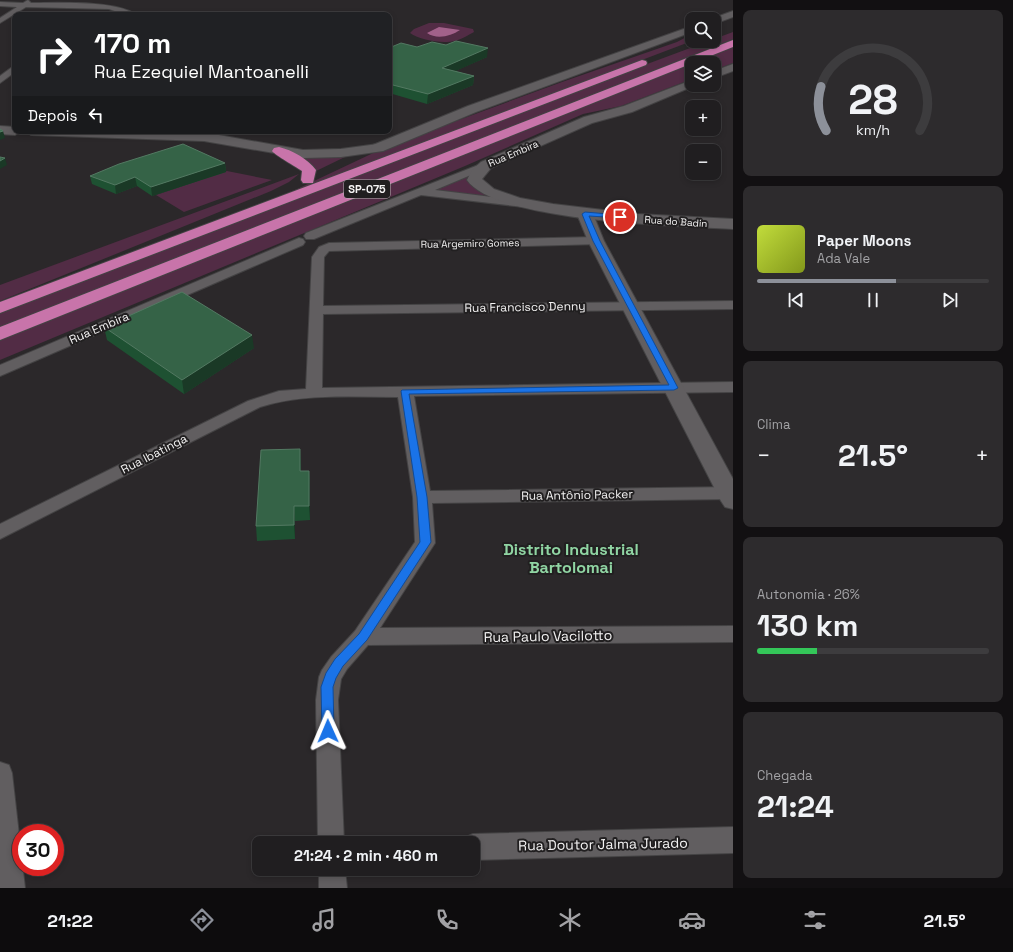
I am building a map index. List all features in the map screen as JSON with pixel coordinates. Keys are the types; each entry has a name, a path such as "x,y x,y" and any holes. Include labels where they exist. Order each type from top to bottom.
{"highway":[{"name":"SP-075","path":"0,334 733,42"},
{"name":"SP-075","path":"0,308 655,58"},
{"path":"108,267 134,250 308,180 378,148"},
{"path":"279,152 305,165 309,170 308,180"}],"main road":[{"path":"721,18 733,14"},
{"path":"119,134 204,137 252,144 279,152 331,155 378,148 472,109 685,32"},
{"path":"721,71 733,67"},
{"name":"Rua Embira","path":"486,165 588,120 628,109 685,86"},
{"path":"0,130 12,130"},
{"name":"Rua do Badin","path":"486,165 477,173 474,180 477,186 488,193 524,204 585,214 733,224"},
{"path":"585,214 596,241 732,496"}],"street":[{"path":"85,12 98,0"},
{"path":"13,12 28,2"},
{"path":"0,4 28,2 109,7 126,12"},
{"path":"0,21 12,13"},
{"path":"0,80 12,70"},
{"name":"Rua Embira","path":"0,371 286,248 320,245 334,227 486,165"},
{"name":"Rua do Badin","path":"418,193 437,193 524,204"},
{"path":"314,393 320,245 334,227"},
{"name":"Rua Argemiro Gomes","path":"320,245 596,241"},
{"name":"Rua Francisco Denny","path":"318,310 631,305 733,305"},
{"name":"Rua Ibatinga","path":"0,532 254,404 279,396 314,393 405,391 733,387"},
{"path":"331,836 327,687 330,677 339,663 363,637 426,542 422,497 405,391"},
{"name":"Rua Antônio Packer","path":"422,497 732,496"},
{"name":"Rua Paulo Vacilotto","path":"363,637 733,634"},
{"path":"0,773 11,888"},
{"name":"Rua Doutor Jalma Jurado","path":"480,847 733,840"},
{"path":"332,876 333,888"}],"shaded area":[{"path":"429,23 444,23 473,29 474,32 462,39 449,42 437,42 410,33 414,29"},
{"path":"439,27 460,30 452,34 439,37 427,33"},
{"path":"733,32 733,39 721,44 721,36"},
{"path":"685,38 685,44 297,191 295,190 388,146 562,82 677,42"},
{"path":"733,45 733,63 721,67 721,56 706,56"},
{"path":"690,48 710,48 690,56 685,56 685,58 0,329 0,313"},
{"path":"685,64 685,82 621,106 583,114 465,166 0,360 0,340"},
{"path":"295,156 312,158 347,156 314,172"},
{"path":"475,169 475,178 508,201 439,192 438,187"},
{"path":"227,171 272,180 184,212 156,195"},
{"path":"299,174 289,182 271,191 0,301 0,285"}],"building":[{"path":"456,41 488,48 442,68 474,76 428,94 392,85 392,47 401,43 417,47 432,42 446,45"},
{"path":"183,144 225,163 151,187 135,177 115,185 90,176 119,164"},
{"path":"182,292 252,335 182,380 104,327"},
{"path":"300,449 300,471 309,471 309,506 294,506 294,525 256,526 261,450"}],"district":[{"name":"Distrito Industrial Bartolomai","path":"571,558"}],"route":[{"path":"328,731 327,687 330,677 339,663 363,637 426,542 422,497 405,391 674,388 596,241 585,214 620,217"}]}
